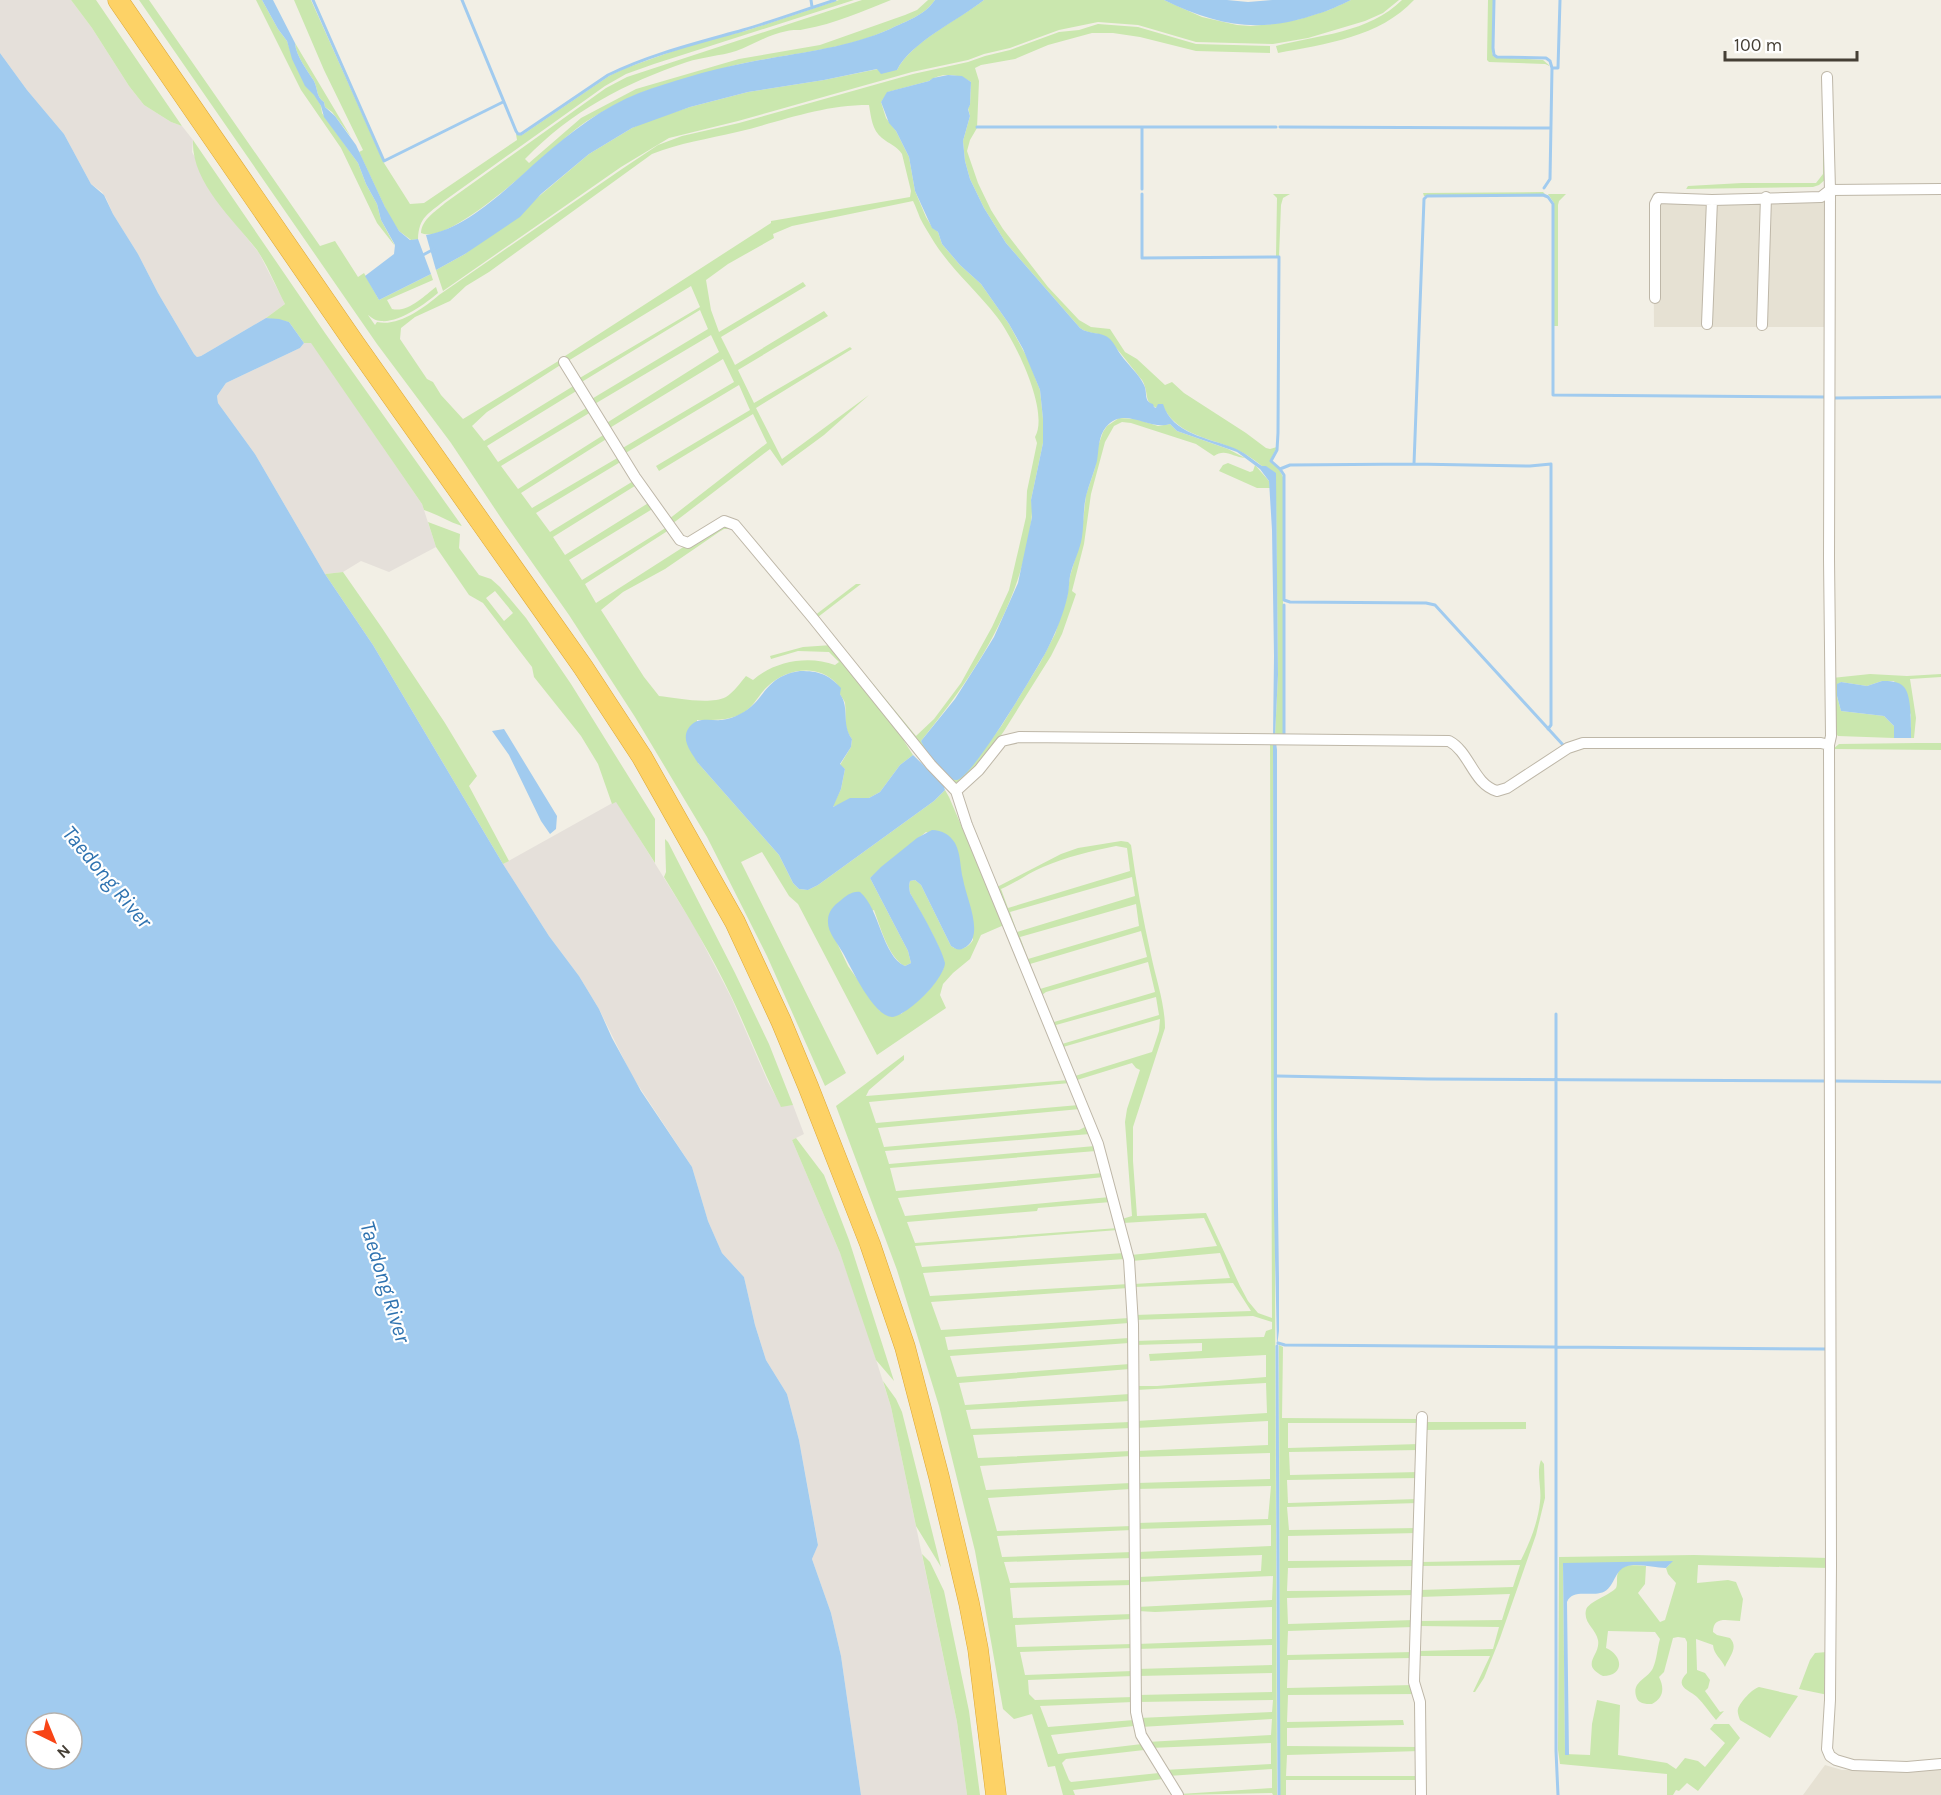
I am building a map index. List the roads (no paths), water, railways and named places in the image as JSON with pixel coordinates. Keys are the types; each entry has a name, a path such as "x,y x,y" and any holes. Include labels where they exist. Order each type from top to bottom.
{"highway":[{"path":"118,0 362,354 583,667 642,757 735,922 808,1086 870,1244 905,1347 939,1477 971,1614 978,1649 996,1795"}],"street":[{"path":"1827,77 1830,190 1831,736 1829,745 1831,1576 1830,1700 1827,1749 1830,1756 1836,1760 1853,1765 1907,1767 1941,1764"},
{"path":"1655,298 1655,204 1658,198 1712,200 1821,197 1830,190 1941,189"},
{"path":"1762,325 1766,197"},
{"path":"1707,324 1712,200"},
{"path":"564,362 630,468 680,540 688,543 724,521 735,525 931,765 956,790 967,825 1094,1133 1125,1243 1131,1271 1133,1324 1136,1712 1142,1736 1178,1795"},
{"path":"956,790 978,770 1002,741 1019,737 1449,741 1459,748 1484,784 1497,791 1507,788 1568,748 1583,743 1821,743 1829,745"},
{"path":"1421,1795 1420,1702 1414,1682 1422,1418"}],"water":[{"path":"262,0 273,0 300,58 314,81 320,98 356,145 399,231 410,240 418,239 431,274 379,300 365,276 394,254 395,245 381,220 377,204 358,163 324,117 321,106 314,95 305,86 292,59 287,41"},
{"path":"935,0 984,0 924,41 913,50 897,70 881,74 877,69 748,92 690,107 632,128 589,154 541,194 520,217 465,254 436,270 426,235 442,231 473,215 564,139 613,105 639,93 702,73 835,46 872,36 914,18 931,6"},
{"path":"1164,0 1248,2 1351,0 1296,20 1257,25 1221,21"},
{"name":"Taedong River","path":"0,53 64,134 91,184 104,195 158,293 197,357 266,318 289,322 304,343 300,348 226,383 217,396 218,403 255,454 325,574 373,645 503,864 599,1009 641,1091 692,1167 708,1221 722,1253 744,1277 766,1360 787,1394 799,1440 818,1545 812,1559 831,1613 841,1656 861,1795 0,1795"},
{"path":"948,75 962,76 971,82 968,109 970,116 963,141 965,161 970,179 984,208 1006,243 1080,328 1103,335 1112,341 1142,381 1147,399 1154,407 1163,404 1174,422 1183,428 1203,438 1238,450 1276,473 1278,675 1275,736 1273,736 1274,656 1269,481 1260,469 1237,452 1177,431 1170,424 1162,425 1121,418 1106,427 1100,439 1097,461 1085,501 1081,542 1057,629 1018,699 990,743 965,774 957,780 942,771 921,741 955,699 994,637 1018,583 1032,517 1031,500 1043,443 1040,390 1023,349 1009,324 981,284 960,265 942,244 938,232 932,228 915,191 909,157 896,131 889,123 881,102 887,92"},
{"path":"800,671 823,674 841,688 840,694 845,705 847,728 852,739 851,747 840,764 845,769 841,789 833,807 850,798 869,798 880,792 900,765 913,755 943,784 945,790 934,801 808,890 799,889 793,883 779,855 698,763 688,747 686,738 688,729 695,722 722,720 736,716 755,703 778,679"},
{"path":"1882,681 1899,684 1907,691 1911,738 1894,738 1894,726 1884,716 1841,711 1837,684 1841,682 1867,686"},
{"path":"504,729 557,816 556,829 550,834 541,821 509,755 492,731"},
{"path":"1273,742 1276,742 1277,750 1279,1331 1277,1346 1274,1212"},
{"path":"932,830 948,835 957,847 973,916 974,935 964,948 956,949 951,946 921,885 915,880 910,881 910,893 935,938 945,963 944,969 932,987 907,1010 892,1017 877,1009 863,990 831,933 828,917 832,909 849,894 860,892 872,909 891,953 905,966 911,963 908,951 870,878 917,838"},
{"path":"1673,1561 1666,1568 1640,1565 1625,1567 1621,1569 1605,1592 1576,1594 1569,1598 1567,1602 1569,1755 1565,1755 1563,1563"}],"waterway":[{"path":"313,0 384,161 503,102"},
{"path":"462,0 518,134 608,75 624,68 835,0"},
{"path":"811,0 812,7"},
{"path":"1494,0 1494,55 1497,57 1546,58 1550,61 1552,68 1550,179 1544,188"},
{"path":"1552,68 1558,68 1560,0"},
{"path":"977,127 1276,127"},
{"path":"1280,127 1551,128"},
{"path":"1142,128 1142,189"},
{"path":"1142,194 1142,258 1279,257 1278,433 1277,450 1271,461 1284,475 1284,600 1290,602 1426,603 1435,605 1564,746"},
{"path":"1414,464 1424,199 1427,196 1543,195 1548,197 1553,204 1553,395 1825,397"},
{"path":"421,256 434,249"},
{"path":"1834,398 1941,397"},
{"path":"1280,469 1290,465 1530,466 1551,464 1551,725 1548,729"},
{"path":"1284,605 1284,736"},
{"path":"1556,1014 1556,1751 1558,1795"},
{"path":"1277,1076 1824,1081"},
{"path":"1833,1081 1941,1082"},
{"path":"1278,1343 1285,1345 1825,1349"},
{"path":"1277,1346 1279,1795"}]}
